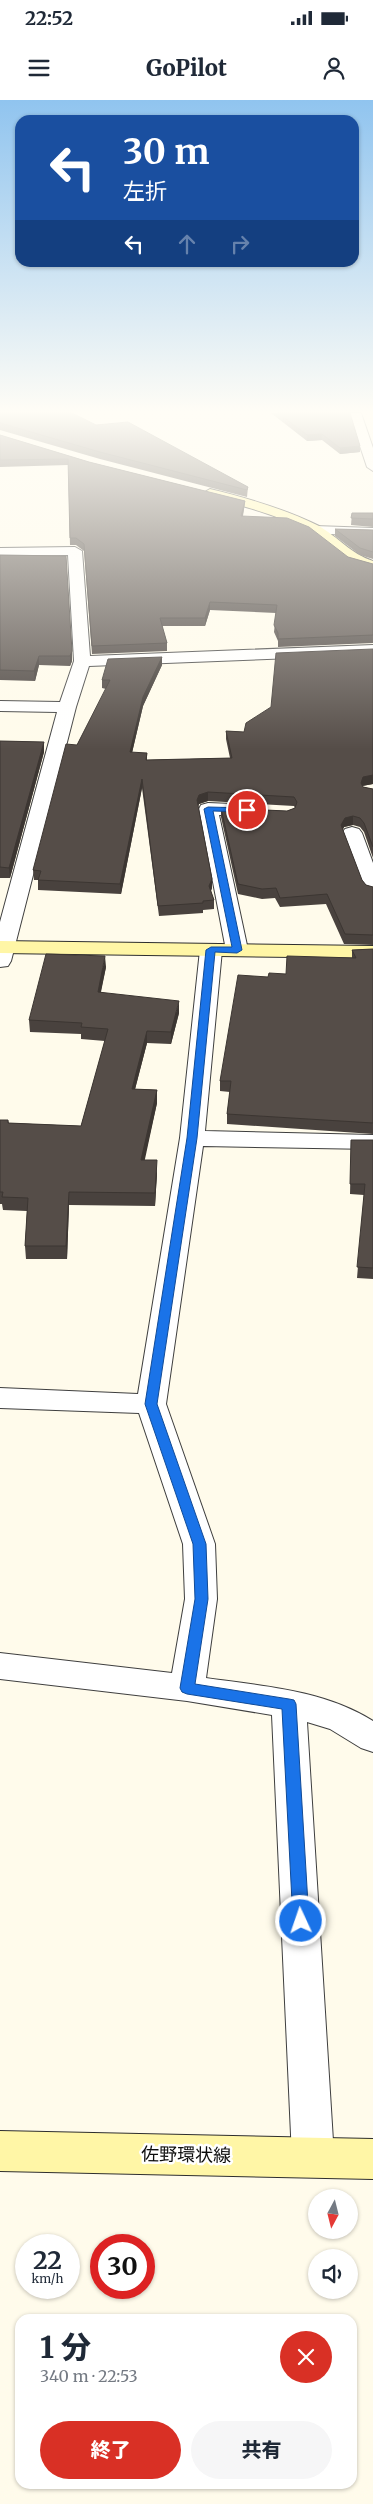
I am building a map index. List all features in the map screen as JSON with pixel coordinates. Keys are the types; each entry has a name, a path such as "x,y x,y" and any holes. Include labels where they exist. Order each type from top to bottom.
{"street":[{"path":"303,525 315,530 354,560 373,566"},
{"path":"315,530 373,532"},
{"path":"0,552 75,551 82,661 67,707 1,951 237,950 373,952"},
{"path":"82,661 373,650"},
{"path":"0,706 67,707"},
{"path":"237,950 208,809 277,811"},
{"path":"352,833 373,889"},
{"path":"187,1688 202,1599 199,1544 151,1404 192,1138 211,950"},
{"path":"192,1138 373,1142"},
{"path":"0,1398 151,1404"},
{"path":"0,1666 187,1688 289,1704 341,1718 373,1738"},
{"path":"289,1704 314,2158"},
{"name":"佐野環状線","path":"0,2151 373,2159"}],"building":[{"path":"70,525 305,525 348,557 373,564 373,635 278,639 278,633 274,625 277,605 210,602 205,618 160,618 167,643 92,646 84,544 76,538 70,538"},
{"path":"335,529 373,530 373,552 360,548"},
{"path":"0,555 66,556 72,651 70,656 39,656 34,671 0,670"},
{"path":"373,649 373,775 363,777 361,783 363,787 373,789 373,847 364,823 360,818 353,816 345,818 341,825 362,880 366,885 373,887 373,935 345,934 327,894 280,898 276,888 262,889 238,884 221,808 287,811 295,808 297,802 294,797 208,792 199,795 197,800 212,879 209,886 214,900 203,901 203,903 158,906 142,779 120,884 38,880 41,871 33,870 66,744 77,745 110,680 102,680 108,659 162,657 143,697 130,752 147,753 146,760 232,758 226,731 244,732 246,723 271,707 276,653"},
{"path":"0,741 44,742 9,868 0,867"},
{"path":"373,949 373,1123 227,1114 231,1081 220,1081 238,975 268,977 269,973 286,974 287,956 356,958 352,950"},
{"path":"46,954 105,956 98,992 179,1001 171,1032 147,1031 132,1089 157,1090 141,1160 157,1160 155,1193 69,1192 66,1246 25,1246 28,1198 2,1197 3,1192 0,1192 0,1120 8,1120 8,1123 81,1126 108,1029 81,1027 82,1023 29,1020"},
{"path":"351,1140 373,1140 373,1268 357,1267 365,1184 350,1184"}],"route":[{"path":"247,810 208,809 237,950 211,950 192,1138 151,1404 199,1544 202,1599 187,1688 289,1704 301,1921"}]}
